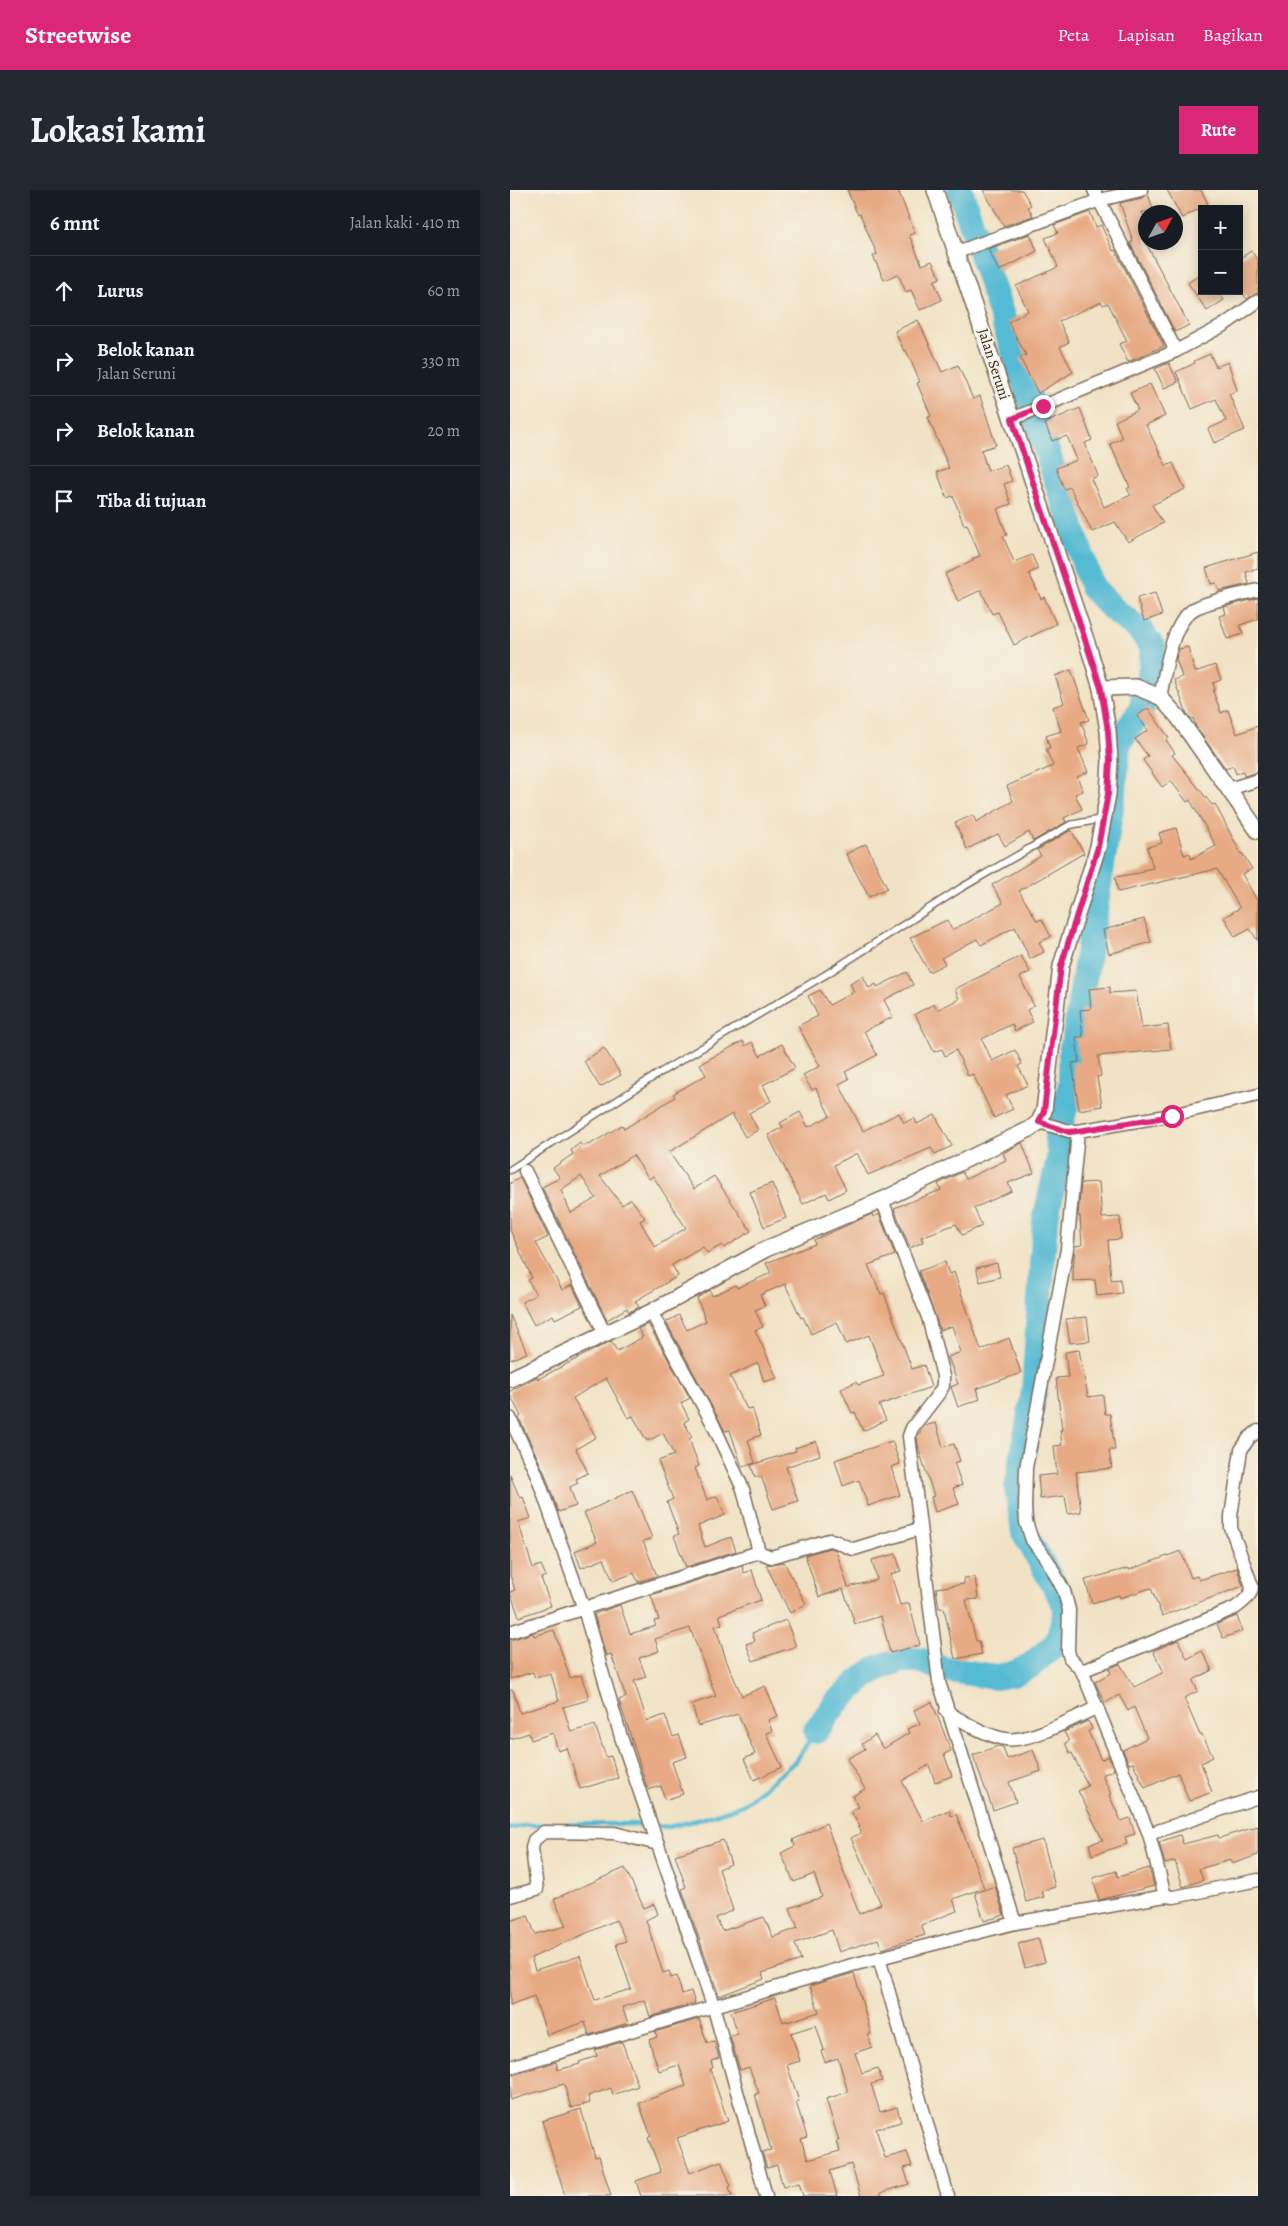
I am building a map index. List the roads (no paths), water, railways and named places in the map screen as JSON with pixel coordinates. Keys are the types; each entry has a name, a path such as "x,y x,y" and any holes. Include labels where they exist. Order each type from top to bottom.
{"street":[{"name":"Jalan Seruni","path":"935,190 963,250 1019,416 1101,688 1108,731 1110,760 1104,819 1098,847 1061,966 1044,1111 1045,1124"},
{"path":"963,250 1097,195 1141,190"},
{"path":"1097,195 1176,351"},
{"path":"1019,416 1176,351 1224,325 1258,302"},
{"path":"1149,692 1183,618 1197,607 1258,590"},
{"path":"1101,688 1149,692 1178,717 1258,831"},
{"path":"1229,789 1258,780"},
{"path":"510,1379 650,1312 766,1249 882,1200 1045,1124 1074,1131 1172,1116 1258,1095"},
{"path":"1074,1131 1067,1249 1026,1468 1026,1522 1032,1540 1048,1561 1064,1591 1069,1610 1068,1651 1070,1658 1082,1671 1149,1834 1165,1896"},
{"path":"525,1171 604,1334"},
{"path":"882,1200 928,1317 943,1376 942,1386 912,1428 909,1436 939,1682 946,1711 1015,1923"},
{"path":"650,1312 712,1422 743,1489 759,1552"},
{"path":"510,1418 536,1472 584,1609 621,1738 713,2005 766,2196"},
{"path":"1082,1671 1235,1608 1249,1596 1252,1586 1231,1528 1231,1516 1241,1450 1249,1438 1258,1431"},
{"path":"510,1632 759,1552 771,1557 829,1540 834,1540 846,1548 854,1550 919,1529"},
{"path":"946,1711 975,1727 1008,1740 1044,1731 1098,1707"},
{"path":"1149,1834 1258,1797"},
{"path":"510,1896 537,1889 532,1848 534,1840 544,1832 614,1833 657,1840"},
{"path":"510,2067 713,2005 879,1958 1015,1923 1258,1880"},
{"path":"879,1958 948,2196"}],"lane":[{"path":"510,1170 661,1072 825,975 961,888 1070,825 1104,819"}],"waterway":[{"path":"816,1731 836,1703 864,1677 880,1667 900,1660 920,1660 942,1669 996,1677 1013,1674 1030,1666 1057,1643 1067,1608 1024,1532 1017,1488 1034,1391 1045,1221 1060,1154 1057,1139 1071,1084 1071,1051 1075,1037 1114,789 1118,744 1141,710 1151,669 1153,648 1140,630 1114,610 1092,587 960,190"},
{"path":"510,1829 526,1825 632,1824 668,1827 702,1819 743,1805 796,1761 816,1731"}]}
